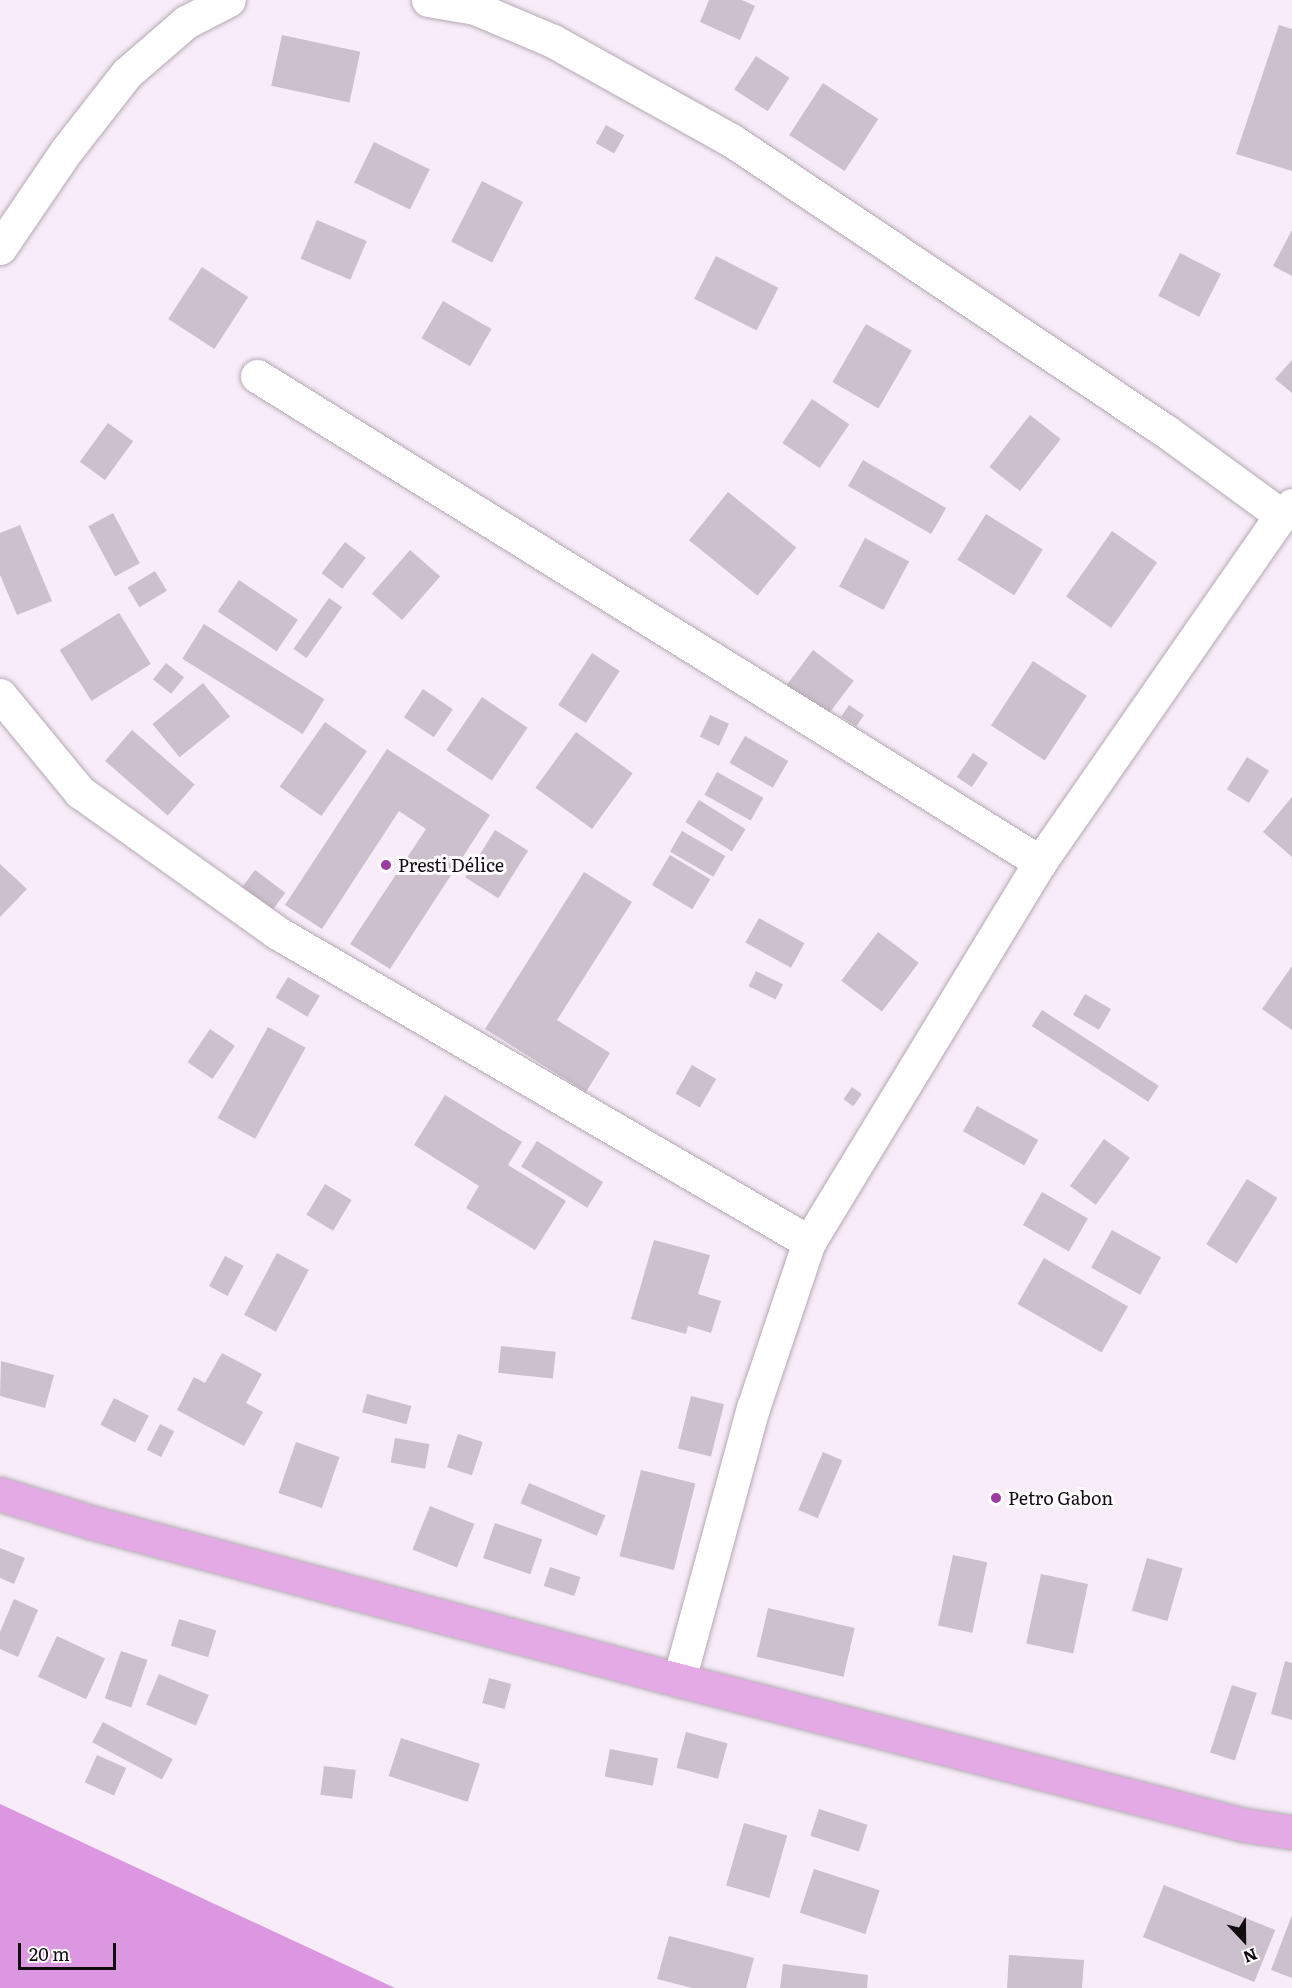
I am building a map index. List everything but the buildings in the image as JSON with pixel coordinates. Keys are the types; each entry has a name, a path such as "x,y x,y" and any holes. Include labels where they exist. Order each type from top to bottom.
{"highway":[{"path":"0,1494 90,1522 679,1680 1244,1825 1292,1832"},
{"path":"1244,1825 1292,1848"}],"street":[{"path":"0,248 66,151 127,73 186,22 229,0"},
{"path":"428,0 475,8 553,41 731,140 1286,510 1040,862 809,1242 753,1408 679,1680"},
{"path":"257,376 1040,862"},
{"path":"0,695 80,792 276,932 809,1242"}],"shaded area":[{"path":"0,1804 395,1988 0,1988"}],"place":[{"name":"Presti Délice","path":"386,865"},
{"name":"Petro Gabon","path":"996,1498"}]}
